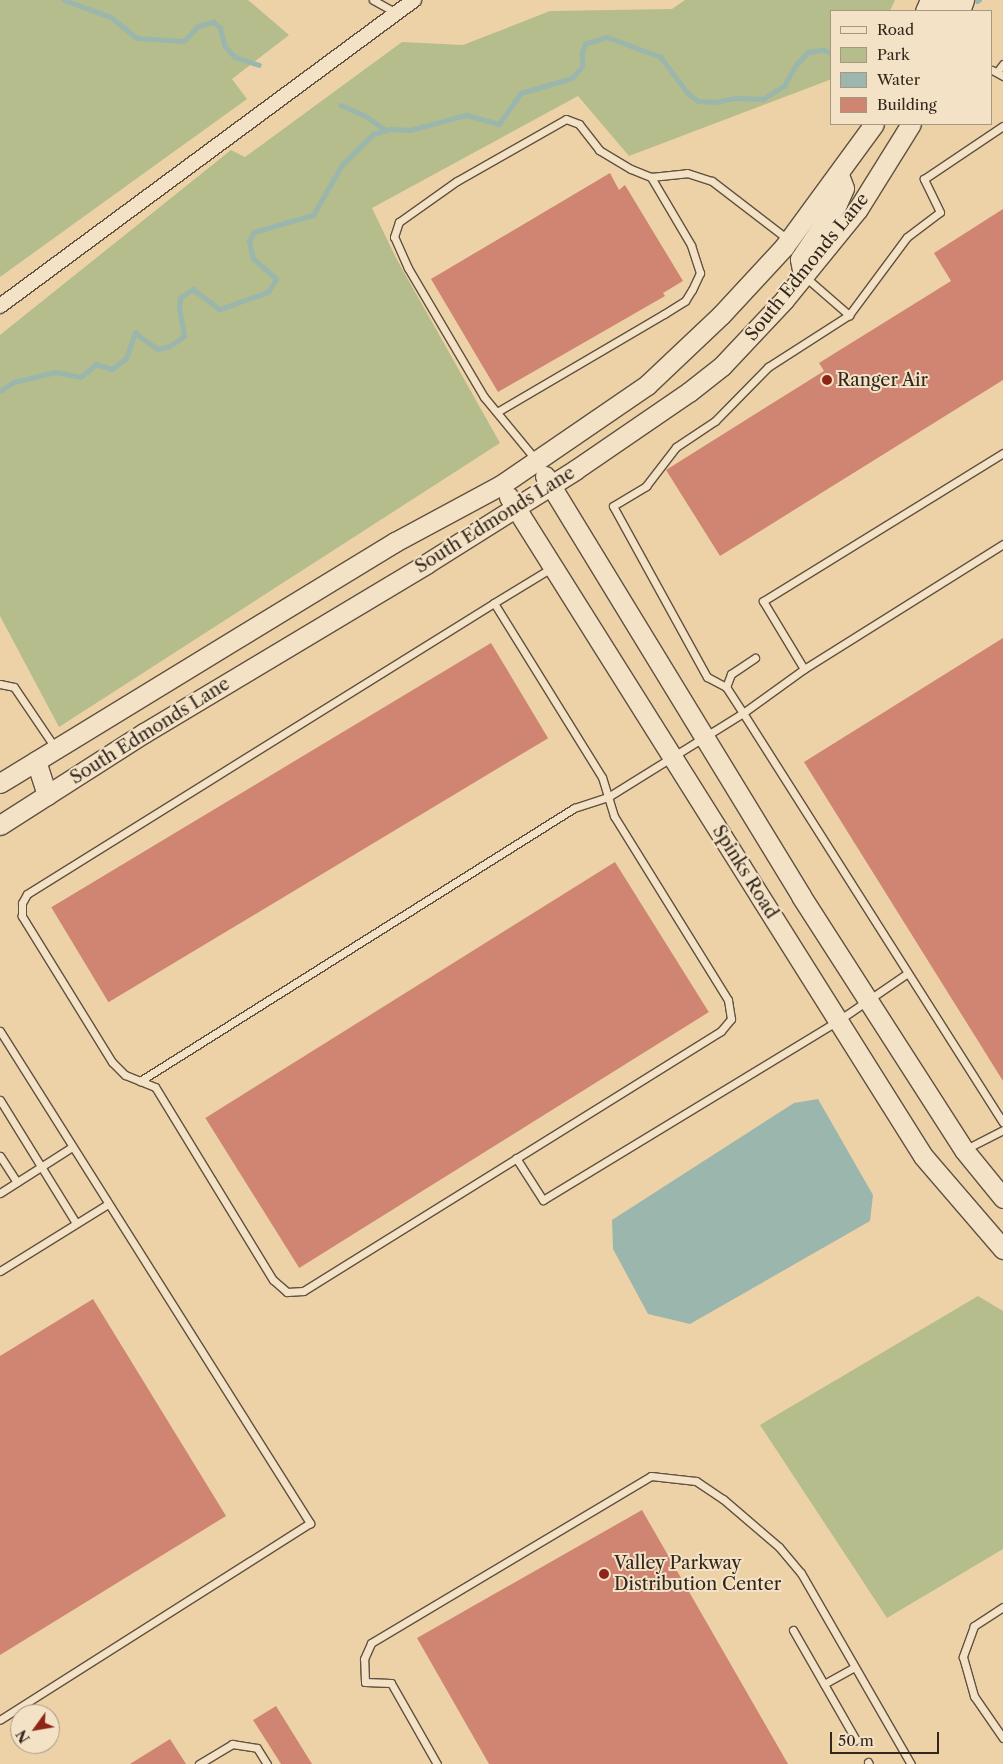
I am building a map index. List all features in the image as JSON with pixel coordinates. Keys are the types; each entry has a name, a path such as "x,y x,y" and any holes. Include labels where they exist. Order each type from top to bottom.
{"main road":[{"name":"South Edmonds Lane","path":"0,783 395,542 501,485 537,462 654,378 722,315 789,240 839,175 873,125"},
{"name":"South Edmonds Lane","path":"0,825 550,486 722,366 784,300 858,209 910,125"},
{"path":"803,275 800,259 837,204 844,188 839,175"},
{"name":"Spinks Road","path":"537,462 703,736 868,1001 964,1150 1003,1198"},
{"name":"Spinks Road","path":"501,485 924,1156 1003,1249"},
{"path":"36,761 47,795"}],"street":[{"path":"0,306 414,0"}],"lane":[{"path":"373,0 397,13"},
{"path":"997,73 1003,64"},
{"path":"496,412 685,301 700,273 691,245 651,177 599,150 579,124 566,119 457,181 399,222 394,237 408,268 484,397 496,412 537,462"},
{"path":"1003,126 924,179 940,212 907,237 849,315 768,367 715,421 676,447 646,486 613,506 707,676 726,686 1003,1122"},
{"path":"651,177 687,173 712,182 789,240"},
{"path":"803,275 849,315"},
{"path":"804,669 763,601 1003,453"},
{"path":"140,1081 574,808 608,797 703,736 743,713 804,669 1003,544"},
{"path":"494,603 602,777 614,816 728,1000 731,1019 720,1031 303,1291 287,1292 272,1280 155,1087 125,1075 112,1062 22,916 22,903 27,894 553,566"},
{"path":"726,686 732,674 755,658"},
{"path":"0,684 14,687 56,750"},
{"path":"516,1158 542,1200 839,1020 908,973"},
{"path":"0,1031 310,1523 0,1720"},
{"path":"0,1100 76,1223"},
{"path":"964,1150 1003,1130"},
{"path":"0,1193 72,1147"},
{"path":"0,1156 17,1182"},
{"path":"0,1271 108,1204"},
{"path":"437,1764 391,1683 365,1682 364,1659 371,1643 651,1476 696,1481 723,1499 779,1546 801,1573 911,1764"},
{"path":"1003,1607 974,1626 963,1657 974,1696 1003,1738"},
{"path":"794,1630 856,1740"},
{"path":"824,1684 855,1667"},
{"path":"198,1764 232,1744 258,1748 267,1764"}],"green space":[{"path":"0,0 248,0 289,35 232,79 247,99 0,277"},
{"path":"685,0 895,0 890,10 830,10 830,80 629,156 578,96 372,208 396,258 500,443 59,727 0,616 0,335 231,150 245,157 402,42 463,45 550,11 672,9"},
{"path":"978,1296 1003,1311 1003,1549 887,1618 760,1425"}],"water":[{"path":"818,1099 873,1195 870,1221 690,1324 648,1314 613,1249 612,1220 794,1103"}],"building":[{"path":"610,173 619,190 625,185 683,281 663,293 665,296 498,392 431,279"},
{"path":"1003,209 1003,380 720,556 666,470 824,371 819,363 951,281 934,253"},
{"path":"1003,638 1003,1081 804,762"},
{"path":"491,643 548,738 108,1002 51,907"},
{"path":"615,862 709,1012 299,1268 205,1118"},
{"path":"93,1299 226,1516 0,1655 0,1356"},
{"name":"Valley Parkway Distribution Center","path":"642,1510 788,1764 489,1764 417,1638"},
{"path":"276,1706 312,1764 281,1764 253,1720"},
{"path":"170,1739 186,1764 130,1764"}],"waterway":[{"path":"64,0 111,17 137,38 184,41 198,26 213,22 220,27 225,46 235,57 259,65"},
{"path":"0,391 14,382 56,372 81,377 96,364 112,369 126,358 135,333 158,349 170,346 184,336 179,309 180,298 193,289 220,309 268,292 276,279 253,259 249,241 254,232 313,215 342,165 373,134 390,129 410,130 466,115 499,124 521,93 572,78 582,67 582,52 585,44 607,37 661,57 687,92 698,101 715,102 736,98 763,99 784,86 795,66 808,52 823,50 830,52"},
{"path":"341,105 366,116 385,130"}],"place":[{"name":"Ranger Air","path":"827,380"},
{"name":"Valley Parkway Distribution Center","path":"604,1574"}]}
